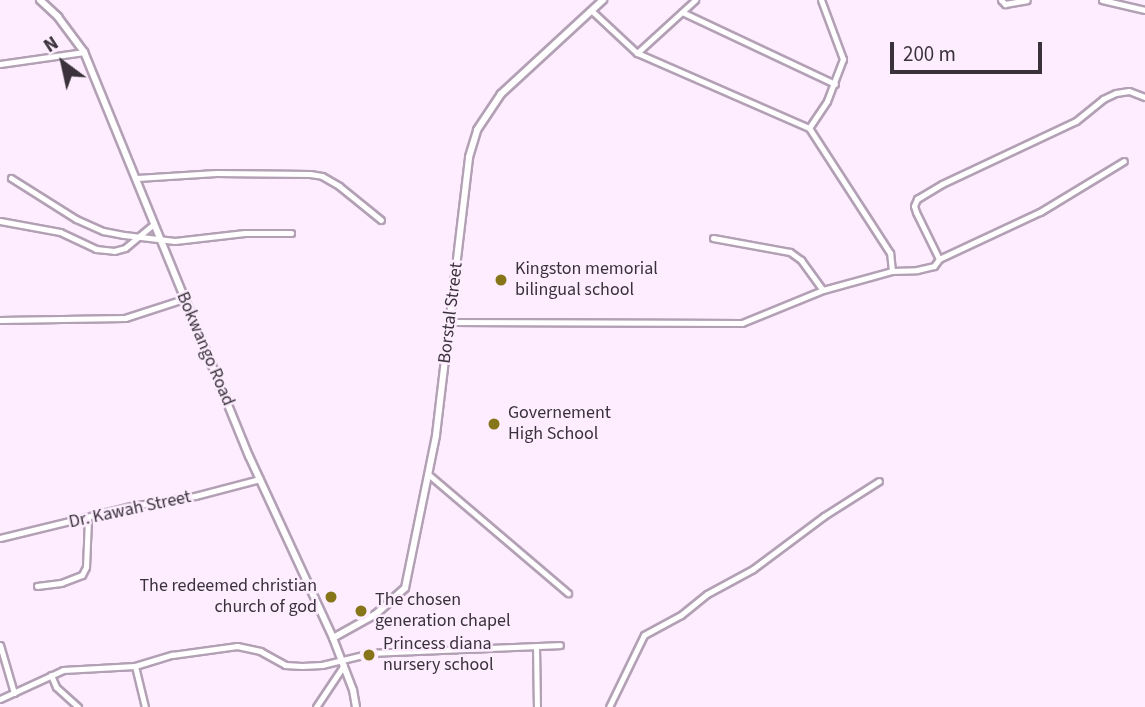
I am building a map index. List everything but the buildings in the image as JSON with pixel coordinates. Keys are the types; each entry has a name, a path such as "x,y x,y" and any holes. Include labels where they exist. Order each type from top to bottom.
{"street":[{"name":"Bokwango Road","path":"40,0 58,17 83,52 260,479 333,638 356,707"},
{"name":"Borstal Street","path":"333,638 376,614 405,587 428,474 451,322 469,157 477,130 501,94 603,0"},
{"path":"637,53 695,0"},
{"path":"809,128 835,84 843,59 821,0"},
{"path":"1001,0 1005,4 1027,0"},
{"path":"1102,0 1145,10"},
{"path":"592,11 637,53 809,128 890,253 892,271"},
{"path":"682,12 835,84"},
{"path":"0,64 83,52"},
{"path":"939,260 916,212 914,206 917,199 942,184 1076,121 1103,99 1116,93 1129,91 1145,97"},
{"path":"451,322 691,325 742,323 823,290 892,271 926,269 939,260 1040,212 1124,161"},
{"path":"137,178 216,173 322,176 339,186 381,220"},
{"path":"11,178 76,219 103,231 175,242 245,233 291,233"},
{"path":"0,221 60,232 105,250 125,248 154,224"},
{"path":"713,238 790,253 801,260 823,290"},
{"path":"0,320 125,318 184,299"},
{"path":"428,474 568,593"},
{"name":"Dr. Kawah Street","path":"0,538 88,519 131,506 195,496 260,479"},
{"path":"609,707 644,635 681,615 707,594 753,569 816,522 879,481"},
{"path":"37,586 61,583 82,575 86,567 88,519"},
{"path":"0,645 14,693"},
{"path":"0,699 51,675 82,667 135,666 172,655 237,646 260,651 285,665 321,665 341,658 371,653 560,645"},
{"path":"536,646 537,707"},
{"path":"316,707 344,665"},
{"path":"135,666 145,707"},
{"path":"51,675 56,687 78,707"}],"place":[{"name":"Kingston memorial bilingual school","path":"501,280"},
{"name":"Governement High School","path":"494,424"},
{"name":"The redeemed christian church of god","path":"331,597"},
{"name":"The chosen generation chapel","path":"361,611"},
{"name":"Princess diana nursery school","path":"369,655"}]}
